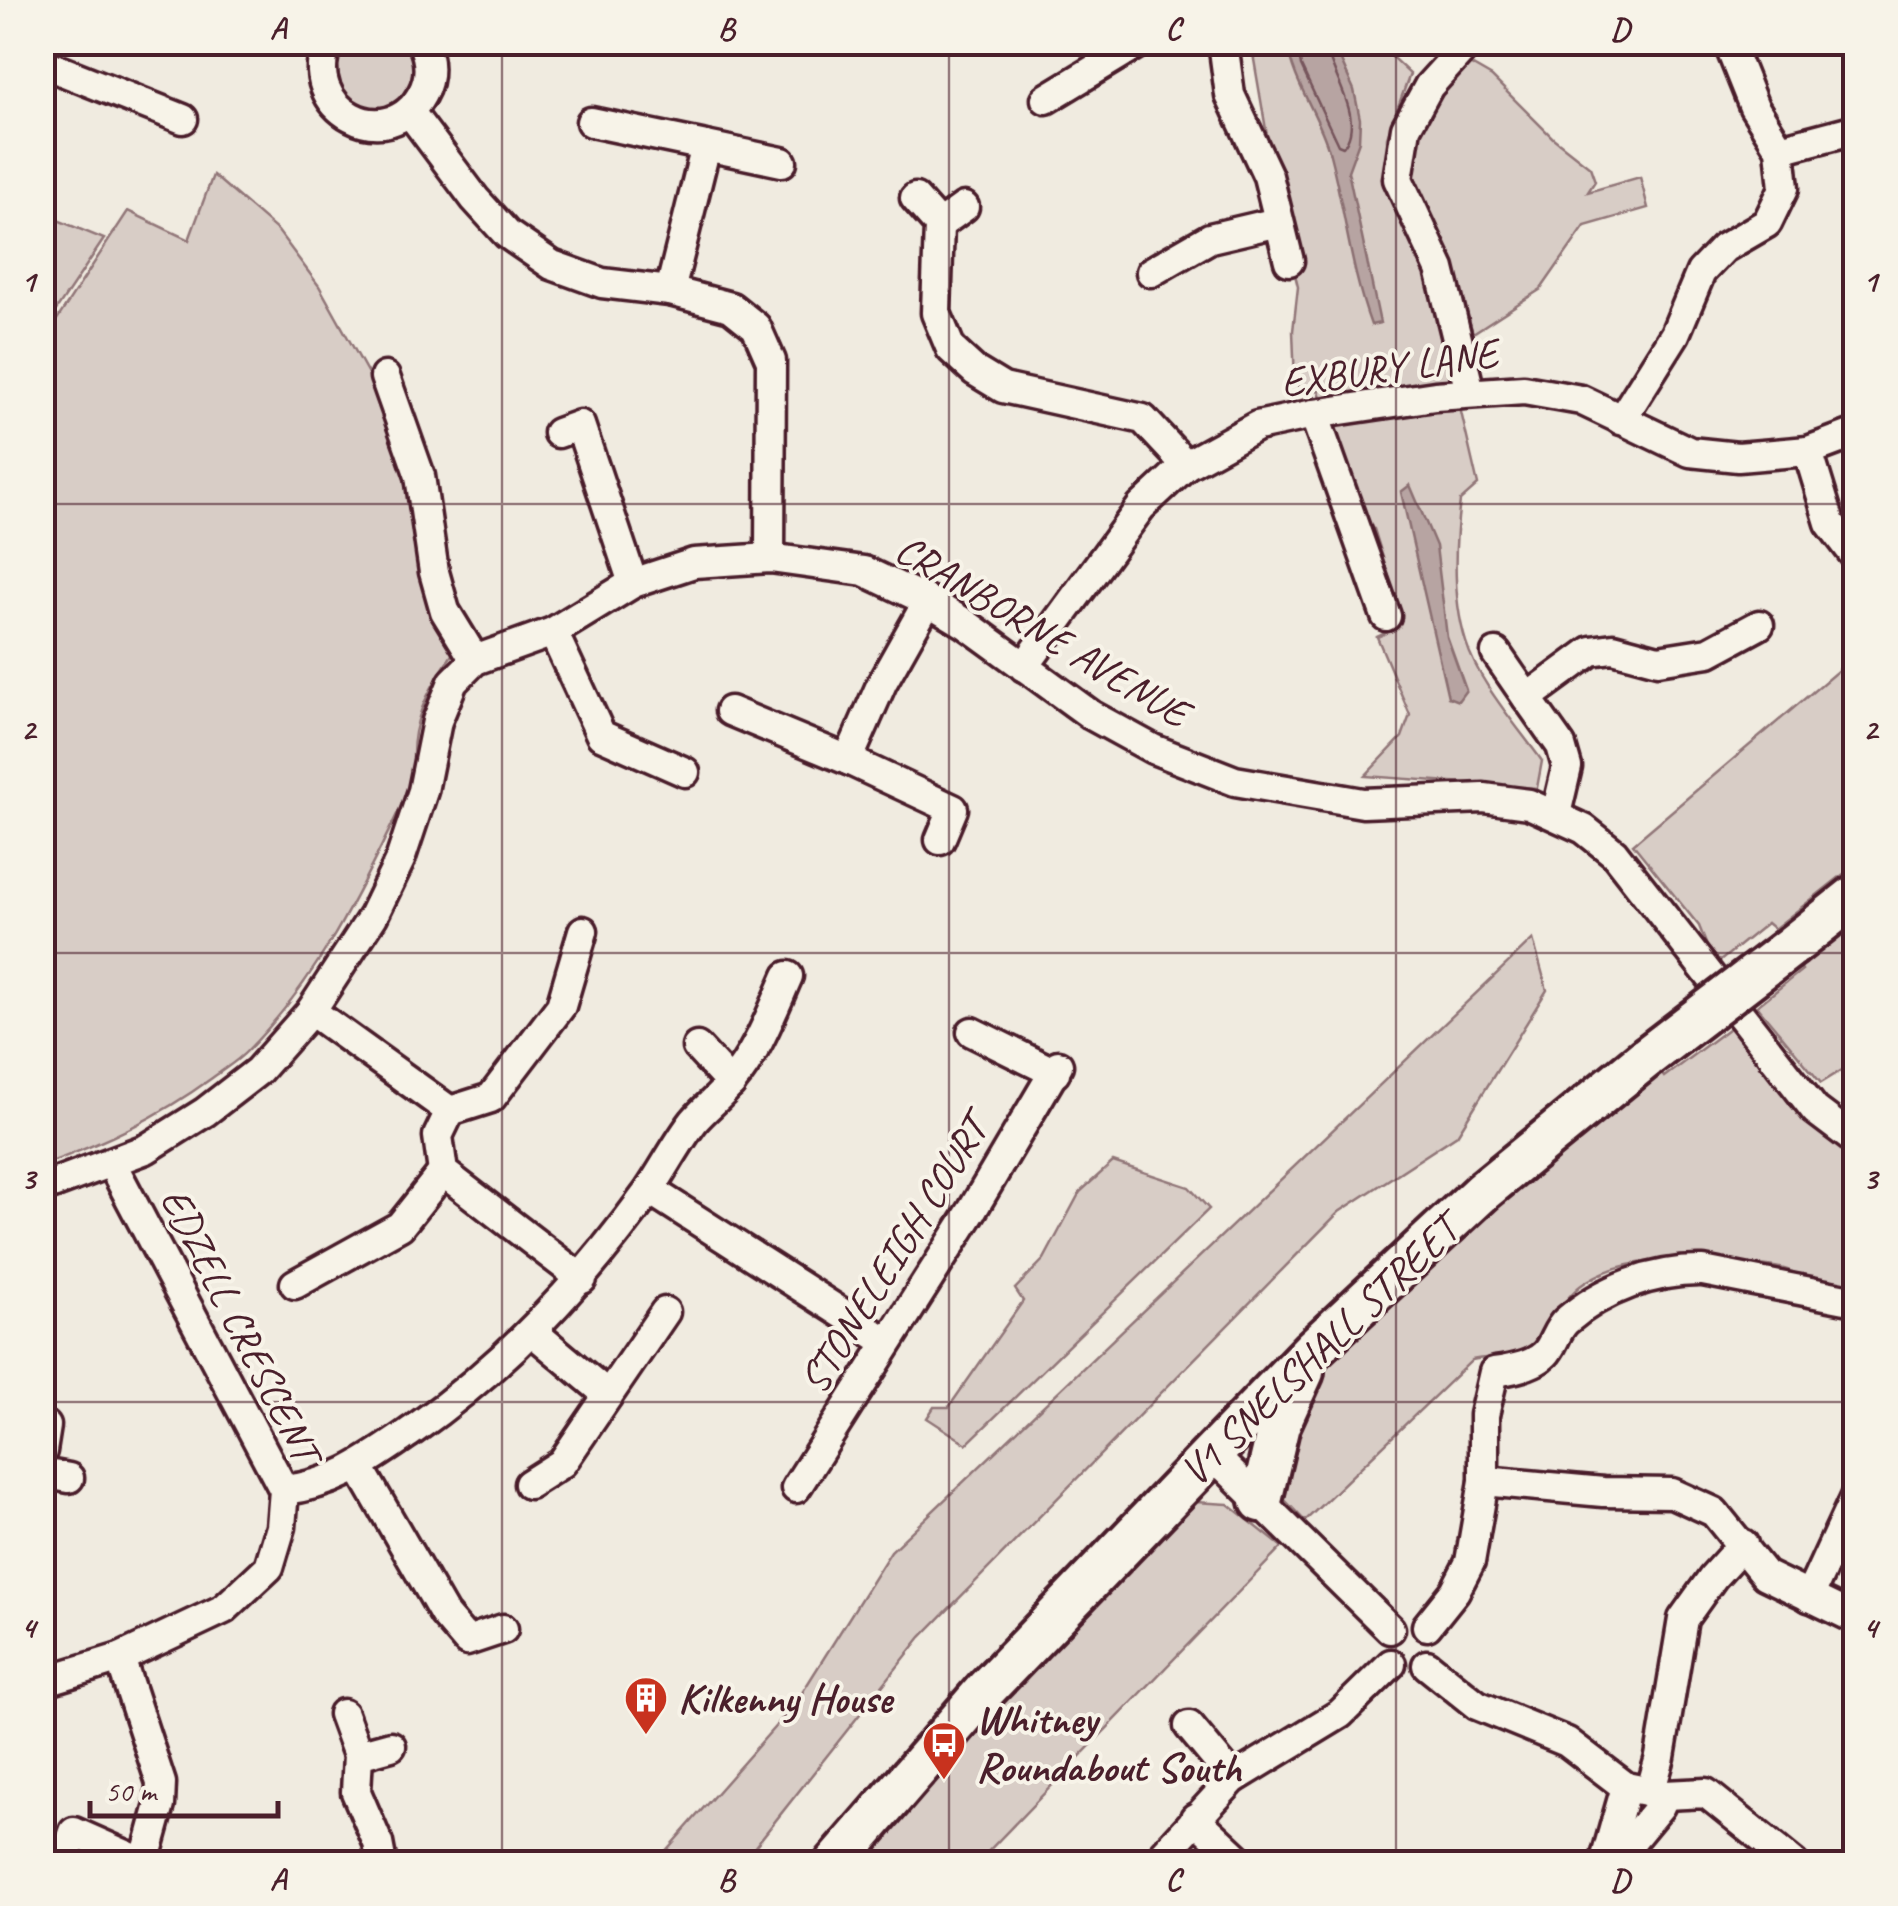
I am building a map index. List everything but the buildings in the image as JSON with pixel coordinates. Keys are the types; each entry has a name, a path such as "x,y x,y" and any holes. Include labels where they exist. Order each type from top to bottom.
{"street":[{"path":"50,42 42,62 182,119"},
{"path":"328,42 320,68 322,83 338,109 351,118 381,123 410,111 419,101 429,75 422,42"},
{"path":"1046,99 1140,42"},
{"path":"1223,42 1230,95 1268,176 1289,261"},
{"path":"1468,42 1429,86 1406,128 1398,179 1440,269 1470,392"},
{"path":"1621,420 1675,334 1701,272 1724,248 1767,223 1784,188 1780,150 1754,108 1728,42"},
{"path":"410,111 475,199 507,234 552,265 602,283 670,291 731,307 756,327 771,361 770,558"},
{"path":"590,122 782,162"},
{"path":"1780,150 1856,129"},
{"path":"670,291 706,146"},
{"path":"915,198 939,225 936,313 951,348 975,371 1004,388 1144,419 1186,465"},
{"path":"939,225 964,207"},
{"path":"1151,272 1210,238 1278,222"},
{"path":"42,1188 146,1150 258,1071 311,1010 373,916 400,860 423,792 437,722 453,682 475,660 445,611 434,572 420,476 385,377"},
{"name":"EXBURY LANE","path":"1024,668 1141,507 1186,465 1257,426 1470,392 1524,390 1581,400 1690,452 1738,457 1808,450 1856,433"},
{"path":"1314,414 1386,616"},
{"path":"558,433 580,425 633,583"},
{"path":"1808,450 1830,523 1856,557"},
{"name":"CRANBORNE AVENUE","path":"475,660 553,632 633,583 694,563 770,558 864,571 966,624 1091,715 1153,749 1235,781 1363,803 1484,798 1529,804 1584,829 1614,853 1815,1110 1856,1141"},
{"path":"848,760 882,683 928,601"},
{"path":"1527,698 1591,651 1613,648 1658,660 1709,652 1759,626"},
{"path":"553,632 601,735 685,772"},
{"path":"1496,653 1561,746 1568,767 1556,814"},
{"path":"730,711 953,808 940,840"},
{"name":"V1 SNELSHALL STREET","path":"835,1864 986,1689 1312,1350 1483,1192 1647,1057 1856,895"},
{"path":"582,1279 443,1172 438,1136 450,1111 491,1098 561,1006 584,931"},
{"path":"284,1490 318,1486 360,1467 460,1397 533,1332 582,1279 650,1190 694,1121 731,1084 750,1057 788,976"},
{"path":"311,1010 450,1111"},
{"name":"STONELEIGH COURT","path":"796,1488 973,1209 1056,1069 972,1032"},
{"path":"697,1047 731,1084"},
{"name":"EDZELL CRESCENT","path":"42,1682 120,1658 224,1608 269,1567 281,1527 284,1490 112,1164"},
{"path":"295,1284 400,1226 443,1172"},
{"path":"650,1190 887,1342"},
{"path":"1427,1626 1455,1591 1470,1562 1484,1481 1484,1416 1494,1372 1518,1368 1544,1355 1562,1324 1607,1292 1679,1270 1703,1271 1856,1301"},
{"path":"529,1484 562,1463 665,1312"},
{"path":"533,1332 608,1395"},
{"path":"1261,1501 1279,1426 1312,1350"},
{"path":"1211,1454 1390,1629"},
{"path":"360,1467 444,1614 456,1628 468,1641 503,1629"},
{"path":"1484,1481 1603,1492 1672,1493 1714,1512 1765,1575 1856,1619"},
{"path":"1809,1597 1856,1495"},
{"path":"1604,1864 1647,1791 1660,1757 1683,1619 1742,1544"},
{"path":"1404,1620 1427,1626 1436,1641 1433,1658 1414,1672 1405,1672 1392,1664 1384,1650 1390,1629 1404,1620"},
{"path":"63,1863 74,1832 144,1864 160,1805 161,1783 120,1658"},
{"path":"1155,1864 1233,1779 1340,1714 1392,1664"},
{"path":"1427,1665 1477,1706 1567,1742 1647,1791 1660,1806 1612,1864"},
{"path":"343,1714 358,1755 356,1792 378,1843 382,1864"},
{"path":"1190,1726 1233,1779"},
{"path":"358,1755 391,1746"},
{"path":"1647,1791 1706,1793 1794,1864"},
{"path":"1195,1818 1244,1864"}],"shaded area":[{"path":"1251,42 1377,43 1410,74 1387,137 1388,185 1434,296 1478,485 1460,501 1458,607 1466,642 1480,673 1542,761 1537,788 1365,776 1402,737 1410,715 1377,637 1399,627 1385,590 1388,574 1374,529 1364,528 1335,451 1319,390 1305,392 1295,382 1293,331 1298,287 1281,217"},
{"path":"339,43 405,43 413,66 408,89 401,99 381,110 367,110 339,94 333,55"},
{"path":"1466,62 1492,77 1553,138 1590,167 1595,181 1588,192 1640,177 1648,208 1585,226 1541,289 1473,333 1458,284 1411,179 1420,121 1440,90"},
{"path":"213,175 278,231 319,286 381,397 408,478 422,586 455,650 422,710 414,741 415,777 380,850 322,955 275,1020 240,1058 192,1092 110,1138 43,1165 43,341 128,211 189,240"},
{"path":"42,214 104,239 43,330"},
{"path":"1855,656 1855,865 1774,929 1767,923 1719,962 1699,926 1633,844"},
{"path":"1855,913 1855,1062 1821,1083 1757,1006 1802,970 1796,960"},
{"path":"1533,939 1547,990 1457,1135 1339,1212 921,1637 742,1863 655,1863 795,1704 891,1551"},
{"path":"1736,1023 1855,1151 1855,1290 1804,1280 1777,1267 1705,1261 1660,1260 1598,1275 1571,1294 1528,1347 1513,1355 1472,1360 1305,1521 1284,1499 1278,1474 1323,1363 1418,1267 1658,1069 1664,1077"},
{"path":"1113,1162 1189,1187 1209,1209 967,1444 927,1418 934,1407 949,1407 1023,1301 1015,1289 1044,1259 1080,1192"},
{"path":"1195,1502 1228,1504 1282,1547 977,1863 849,1864 961,1753 980,1723 1169,1510"}],"water":[{"path":"1287,43 1333,43 1354,90 1360,119 1359,141 1348,171 1380,323 1371,325 1364,304 1329,151"},
{"path":"1410,485 1436,546 1447,637 1466,690 1458,701 1448,697 1401,492"}],"place":[{"name":"Kilkenny House","path":"646,1736"},
{"name":"Whitney Roundabout South","path":"944,1781"}]}
